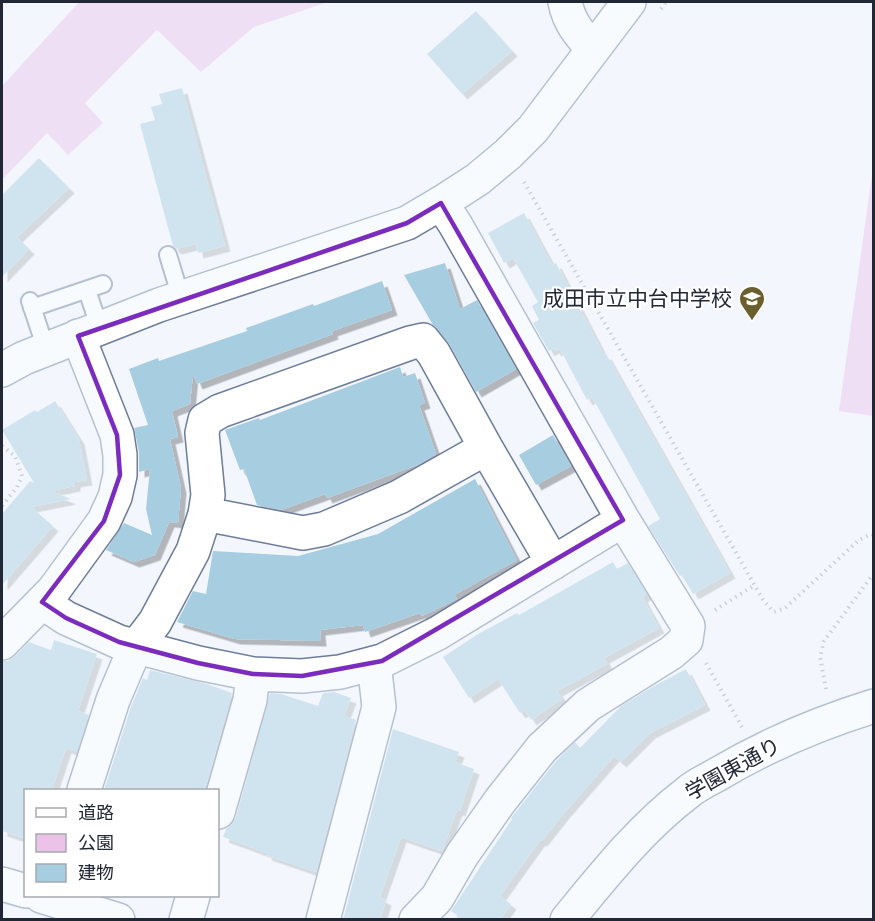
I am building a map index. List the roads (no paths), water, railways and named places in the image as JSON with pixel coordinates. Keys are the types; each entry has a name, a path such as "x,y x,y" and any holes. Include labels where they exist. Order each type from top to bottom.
{"street":[{"path":"565,2 568,16 579,34 593,49"},
{"path":"2,369 46,349 181,298 407,223 441,204 478,179 533,129 629,2"},
{"path":"416,920 437,898 462,855 500,801 542,748 588,705 671,653 686,640 688,626 623,520 455,224 441,204"},
{"path":"2,643 54,590 78,560 104,521 115,497 120,475 117,435 89,332"},
{"path":"84,789 113,700 136,647 155,622 193,551 205,514 208,495 202,433 205,420 220,411 423,340 435,354 486,448 553,563"},
{"path":"205,514 303,533 324,529 399,497 486,448"},
{"path":"42,602 66,618 119,642 198,663 253,674 302,676 340,672 374,663 438,633 623,520"},
{"path":"323,920 379,707 374,663"},
{"path":"219,808 250,700 253,674"},
{"name":"学園東通り","path":"567,920 621,855 653,821 688,791 751,754 836,718 873,706"},
{"path":"2,884 24,890"},
{"path":"48,897 118,920"},
{"path":"186,920 193,897"}],"lane":[{"path":"168,255 181,298"},
{"path":"46,349 31,304 103,284"},
{"path":"87,290 89,332"}],"place":[{"name":"成田市立中台中学校","path":"752,322"}]}
